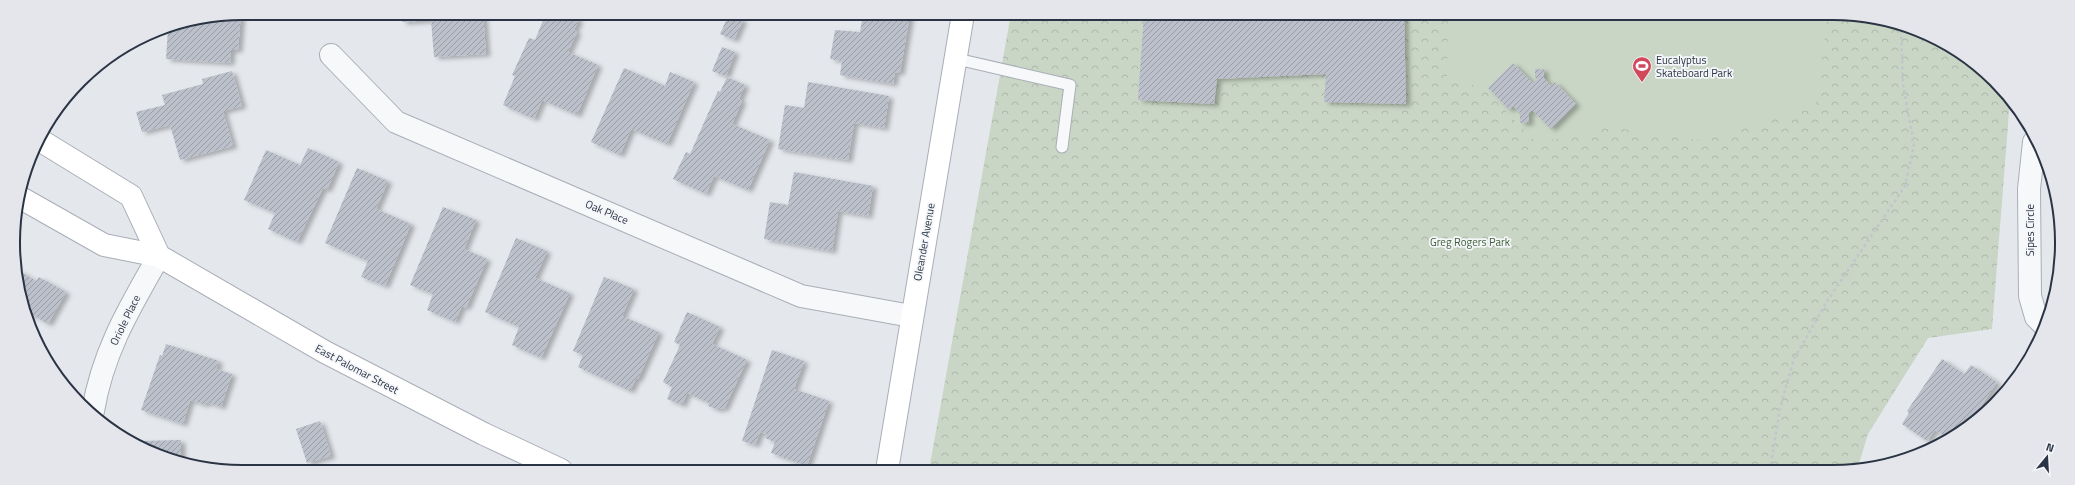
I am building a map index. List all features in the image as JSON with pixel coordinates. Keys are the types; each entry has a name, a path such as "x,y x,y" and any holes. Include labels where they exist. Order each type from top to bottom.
{"main road":[{"name":"Oleander Avenue","path":"888,465 963,20"},
{"path":"44,143 131,196 159,256"},
{"name":"East Palomar Street","path":"24,200 104,245 159,256 324,352 484,434 550,465"}],"street":[{"name":"Oak Place","path":"331,56 396,122 801,296 912,316"},
{"name":"Sipes Circle","path":"2033,147 2029,189 2030,296 2040,321"},
{"name":"Oriole Place","path":"94,408 96,393 114,338 159,256"}],"lane":[{"path":"957,59 1070,85 1062,146"}],"path":[{"path":"1771,465 1780,408 1794,359 1826,303 1905,186 1914,145 1903,84 1901,31"}],"green space":[{"name":"Greg Rogers Park","path":"1010,20 1847,20 1876,24 1904,32 1944,50 1956,57 1979,75 1990,85 2009,107 1992,329 1928,338 1868,434 1859,463 1847,465 930,465"},
{"name":"Eucalyptus Skateboard Park","path":"1448,20 1827,20 1815,108 1698,140 1610,127 1537,143 1483,88 1447,78"}],"building":[{"path":"240,20 238,50 231,50 230,63 166,59 168,33 199,24"},
{"path":"402,20 431,20 402,22"},
{"path":"431,20 484,20 486,54 434,57"},
{"path":"543,20 579,20 574,30 577,32 568,52 598,65 577,115 542,100 534,119 503,105 515,76 512,75 529,38 535,40"},
{"path":"726,20 743,20 734,40 720,34"},
{"path":"862,20 909,20 900,73 895,72 893,84 840,75 842,61 830,59 835,30 860,32"},
{"path":"1144,20 1404,20 1406,104 1324,102 1326,74 1217,79 1214,104 1138,100"},
{"path":"722,47 735,52 726,76 712,71"},
{"path":"1513,63 1533,83 1538,78 1535,78 1535,69 1544,69 1544,78 1551,86 1555,82 1576,104 1551,129 1532,110 1528,114 1529,123 1520,123 1520,113 1513,106 1509,110 1488,88"},
{"path":"624,68 665,86 670,72 694,82 667,144 631,129 620,155 591,142"},
{"path":"232,71 242,106 223,111 233,146 180,160 170,125 142,132 136,112 165,105 162,95 203,84 202,79"},
{"path":"727,77 745,85 739,99 742,101 732,124 770,140 748,190 714,176 706,194 673,179 686,152 690,154 718,91 720,92"},
{"path":"808,82 889,96 884,128 854,123 848,160 778,149 785,105 804,108"},
{"path":"308,148 339,162 327,190 323,188 297,242 268,229 275,213 244,200 266,150 300,165"},
{"path":"357,168 388,181 376,209 411,224 385,286 361,277 368,261 325,243"},
{"path":"794,172 873,186 868,216 838,211 832,251 764,239 770,202 788,205"},
{"path":"443,207 476,220 464,249 487,259 466,308 462,306 455,322 427,310 433,294 410,285"},
{"path":"516,238 547,251 535,278 570,293 541,358 512,345 519,327 485,312"},
{"path":"22,272 36,281 39,277 66,292 48,324 32,315 24,286"},
{"path":"604,277 634,289 622,316 659,332 638,379 636,379 630,391 578,367 583,355 573,351"},
{"path":"687,312 720,327 712,344 747,360 724,409 720,408 719,410 708,406 709,403 687,393 682,405 667,399 672,387 663,382 680,345 674,342"},
{"path":"166,344 219,361 216,369 232,374 221,407 206,402 205,405 190,400 183,424 141,410 160,355 162,356"},
{"path":"772,350 804,361 794,389 829,401 807,465 771,453 775,442 765,438 767,434 760,432 755,445 742,441"},
{"path":"1942,359 1964,374 1971,365 1997,382 1978,411 1956,428 1944,435 1935,430 1927,441 1902,424 1909,413 1907,411"},
{"path":"320,421 331,456 307,463 296,429"},
{"path":"181,440 181,456 157,448 142,441"}],"place":[{"name":"Eucalyptus Skateboard Park","path":"1642,83"}]}
